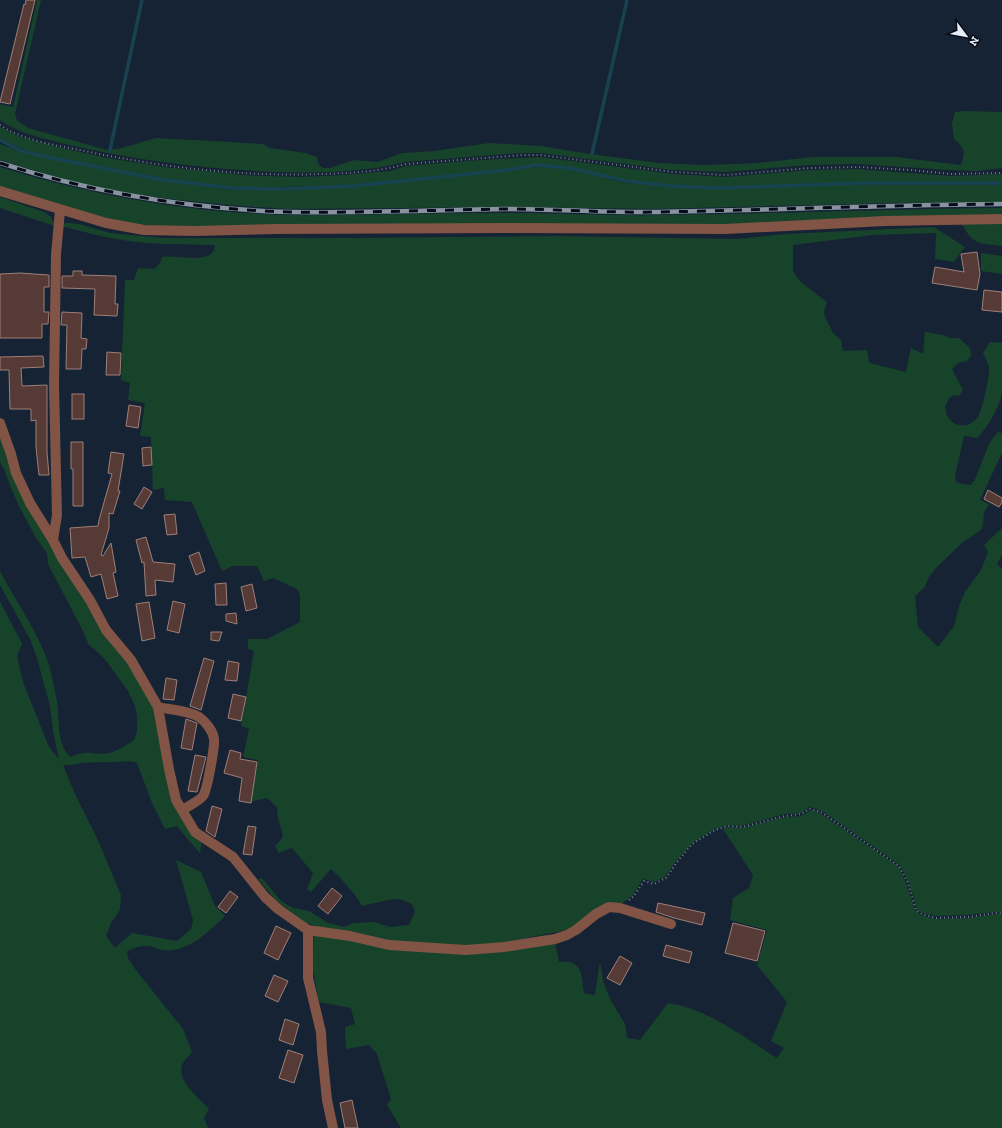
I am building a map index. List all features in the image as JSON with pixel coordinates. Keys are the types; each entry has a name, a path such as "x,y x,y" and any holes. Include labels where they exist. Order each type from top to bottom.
{"street":[{"path":"0,191 86,218 144,230 194,231 276,229 506,228 725,229 885,221 1002,219"},
{"path":"53,540 57,515 54,385 56,255 60,210"},
{"path":"0,423 16,473 30,503 53,540 62,558 90,600 106,630 131,660 158,707 176,800 195,832 233,857 265,896 278,909 308,930 350,936 389,945 466,950 504,947 555,939 576,930 602,910 609,907 620,908 670,924"},
{"path":"158,707 185,712 200,718 207,724 214,739 210,769 203,796 183,810"},
{"path":"308,930 308,978 321,1032 327,1100 333,1128"}],"path":[{"path":"0,125 21,135 58,146 108,156 166,165 243,173 299,175 344,173 390,169 406,164 523,155 540,155 673,172 726,175 810,168 858,167 951,174 1002,173"},
{"path":"620,908 634,896 644,881 654,884 666,878 692,844 715,830 728,826 742,827 785,816 801,814 810,809 821,812 900,866 908,883 916,910 922,914 936,918 968,917 1002,912"}],"green space":[{"path":"37,0 41,0 15,114 17,120 28,128 107,150 118,149 156,138 263,144 270,148 306,153 317,157 318,164 323,168 330,168 354,160 378,162 402,153 434,151 489,143 541,146 659,163 704,165 758,163 813,157 896,157 961,165 964,153 960,145 954,139 952,124 955,112 964,111 1002,112 1002,168 977,171 857,164 809,165 724,172 672,170 540,153 521,153 405,162 389,166 356,170 324,172 275,172 199,166 124,156 74,146 36,136 17,130 0,120 0,104 13,107"},
{"path":"0,127 20,137 107,158 165,167 243,175 300,177 344,175 390,171 406,166 540,157 673,174 726,177 810,170 857,169 951,176 1002,174 1002,182 866,182 718,187 671,185 626,180 569,167 537,164 507,169 353,185 233,187 164,179 47,156 22,149 0,139"},
{"path":"0,144 21,152 47,158 163,181 233,190 284,190 353,187 537,167 569,169 625,183 718,189 866,184 1002,185 1002,202 892,203 654,209 508,207 289,209 173,199 101,188 0,160"},
{"path":"0,167 71,186 143,201 179,207 252,214 316,215 506,213 639,215 1002,208 1002,216 725,226 144,227 124,224 0,187"},
{"path":"0,197 44,212 51,217 55,226 0,208"},
{"path":"65,223 79,224 110,233 163,238 559,236 736,239 785,234 934,227 965,247 954,262 935,259 936,233 873,235 793,245 793,270 802,283 827,302 824,312 825,317 833,333 841,340 843,351 867,350 869,363 906,372 911,348 923,354 925,332 943,335 950,338 959,338 970,348 971,356 967,361 958,363 952,369 963,390 959,396 954,395 949,398 945,407 947,416 958,425 967,425 975,421 978,417 984,401 989,371 989,365 983,353 990,342 1002,343 1002,392 999,405 986,428 977,438 964,436 955,476 956,482 971,485 975,479 990,442 998,432 1002,433 1002,453 980,500 989,504 984,513 981,530 963,542 936,568 929,577 924,588 915,596 918,627 938,647 954,626 959,606 965,592 981,570 988,552 984,545 1002,528 1002,555 997,564 1002,569 1002,911 968,915 936,916 923,913 917,909 909,883 900,865 822,811 810,807 801,813 785,814 741,826 728,825 715,829 692,843 676,861 665,877 654,882 643,879 633,895 620,905 567,930 501,943 467,947 387,943 306,923 277,902 258,879 262,878 281,901 293,908 309,911 328,923 344,927 353,923 375,922 390,927 409,925 415,912 412,904 400,899 362,906 348,886 331,869 311,892 307,889 313,873 292,848 279,853 275,846 281,840 283,835 278,819 277,807 267,798 250,802 258,760 243,757 249,729 241,726 254,651 248,649 248,639 267,639 300,622 300,595 297,589 273,578 264,581 257,566 233,566 222,571 192,502 165,500 164,488 153,490 151,437 140,436 145,403 128,400 130,383 121,380 125,280 134,280 138,268 154,269 160,263 162,257 200,258 211,254 215,245 161,244 129,241 103,237 62,226"},
{"path":"962,224 1002,224 1002,246 983,244 974,240"},
{"path":"981,253 1002,256 1002,274 981,271"},
{"path":"0,430 14,474 129,662 155,708 166,770 202,840 200,853 177,826 165,829 152,803 137,763 126,761 63,765 74,792 97,838 121,895 120,910 111,923 106,936 115,948 132,933 177,941 191,929 193,920 176,860 201,872 215,906 225,916 205,934 189,945 171,950 162,950 150,946 143,946 127,951 128,958 135,969 183,1029 192,1052 182,1065 181,1071 183,1078 190,1089 209,1109 204,1118 208,1128 0,1128 0,601 22,644 17,656 23,682 49,747 59,759 53,731 50,706 37,658 30,639 0,585 0,571 34,631 46,657 56,697 61,739 66,752 71,757 82,753 104,754 116,751 134,740 137,731 137,716 135,706 128,691 107,662 89,645 48,564 47,553 36,538 19,506 0,462"},
{"path":"811,810 820,813 899,867 915,910 921,915 936,919 968,918 1002,913 1002,1128 401,1128 387,1105 391,1099 377,1054 369,1045 346,1049 345,1027 355,1024 351,1008 319,1002 312,965 314,934 419,950 555,942 559,962 573,963 579,969 584,993 595,995 600,961 603,981 610,999 625,1024 627,1038 640,1040 668,1003 698,1011 712,1018 777,1058 784,1048 771,1041 787,1002 757,965 767,930 730,920 733,898 749,888 753,875 723,829 728,827 742,828 785,817 801,816"}],"building":[{"path":"26,0 35,0 10,104 0,102 24,4 25,5"},
{"path":"977,252 980,274 977,290 932,283 935,267 964,272 961,254"},
{"path":"73,271 82,271 82,275 116,276 115,304 118,304 117,316 94,315 95,289 62,288 62,276 73,276"},
{"path":"20,273 49,275 49,287 44,287 44,312 49,312 48,324 42,324 42,338 0,338 0,274"},
{"path":"984,290 1002,292 1002,312 982,310"},
{"path":"62,312 82,313 81,338 87,339 86,349 82,349 81,369 66,369 67,325 61,325"},
{"path":"107,352 121,353 120,375 106,375"},
{"path":"43,356 44,367 21,368 22,386 47,385 47,452 49,475 39,475 36,447 36,420 31,421 31,409 10,409 9,370 0,370 0,357"},
{"path":"72,394 84,394 84,419 72,419"},
{"path":"129,405 141,407 138,428 126,426"},
{"path":"71,442 83,442 83,506 73,506"},
{"path":"151,447 152,465 143,466 142,448"},
{"path":"111,452 124,454 118,491 120,491 113,514 109,513 109,528 101,555 103,556 111,543 116,572 113,573 118,596 107,599 101,574 91,577 85,557 72,558 70,528 98,526 112,474 108,473"},
{"path":"144,487 152,492 142,509 134,504"},
{"path":"988,490 1002,498 1002,502 999,507 984,499"},
{"path":"175,514 177,534 167,535 164,515"},
{"path":"146,537 153,562 175,564 173,582 155,580 156,595 146,596 144,562 142,563 136,540"},
{"path":"199,552 205,571 196,575 189,556"},
{"path":"226,583 227,605 216,605 215,584"},
{"path":"252,584 257,608 246,611 241,587"},
{"path":"173,601 185,604 179,633 167,630"},
{"path":"149,602 155,638 142,641 136,604"},
{"path":"236,613 237,624 226,621 226,614"},
{"path":"211,632 222,632 219,641 211,640"},
{"path":"204,658 214,661 201,710 190,706"},
{"path":"228,661 239,663 237,681 225,680"},
{"path":"166,678 177,680 174,700 163,699"},
{"path":"233,694 246,697 241,721 228,718"},
{"path":"186,719 197,723 192,750 181,748"},
{"path":"230,750 241,753 240,759 257,762 251,803 239,801 242,778 224,773"},
{"path":"195,755 206,757 197,792 188,791"},
{"path":"212,806 222,809 215,837 206,831"},
{"path":"248,826 256,827 252,855 243,854"},
{"path":"332,888 342,896 328,914 318,906"},
{"path":"230,891 238,897 226,913 218,907"},
{"path":"658,903 705,913 702,925 656,912"},
{"path":"733,923 765,931 757,961 725,953"},
{"path":"276,926 291,933 278,960 264,953"},
{"path":"666,945 692,952 689,963 663,956"},
{"path":"620,956 632,963 620,985 607,978"},
{"path":"274,975 288,981 278,1002 265,996"},
{"path":"285,1019 299,1024 293,1045 279,1040"},
{"path":"288,1050 303,1055 294,1083 279,1078"},
{"path":"352,1100 358,1128 345,1128 340,1103"}],"waterway":[{"path":"110,150 142,0"},
{"path":"592,154 627,0"},
{"path":"0,140 21,151 47,157 163,180 233,188 284,189 353,186 507,170 537,165 569,168 626,181 671,186 718,188 866,183 1002,183"}],"railway":[{"path":"0,163 71,183 143,198 216,207 289,212 506,209 658,212 1002,204"}]}
